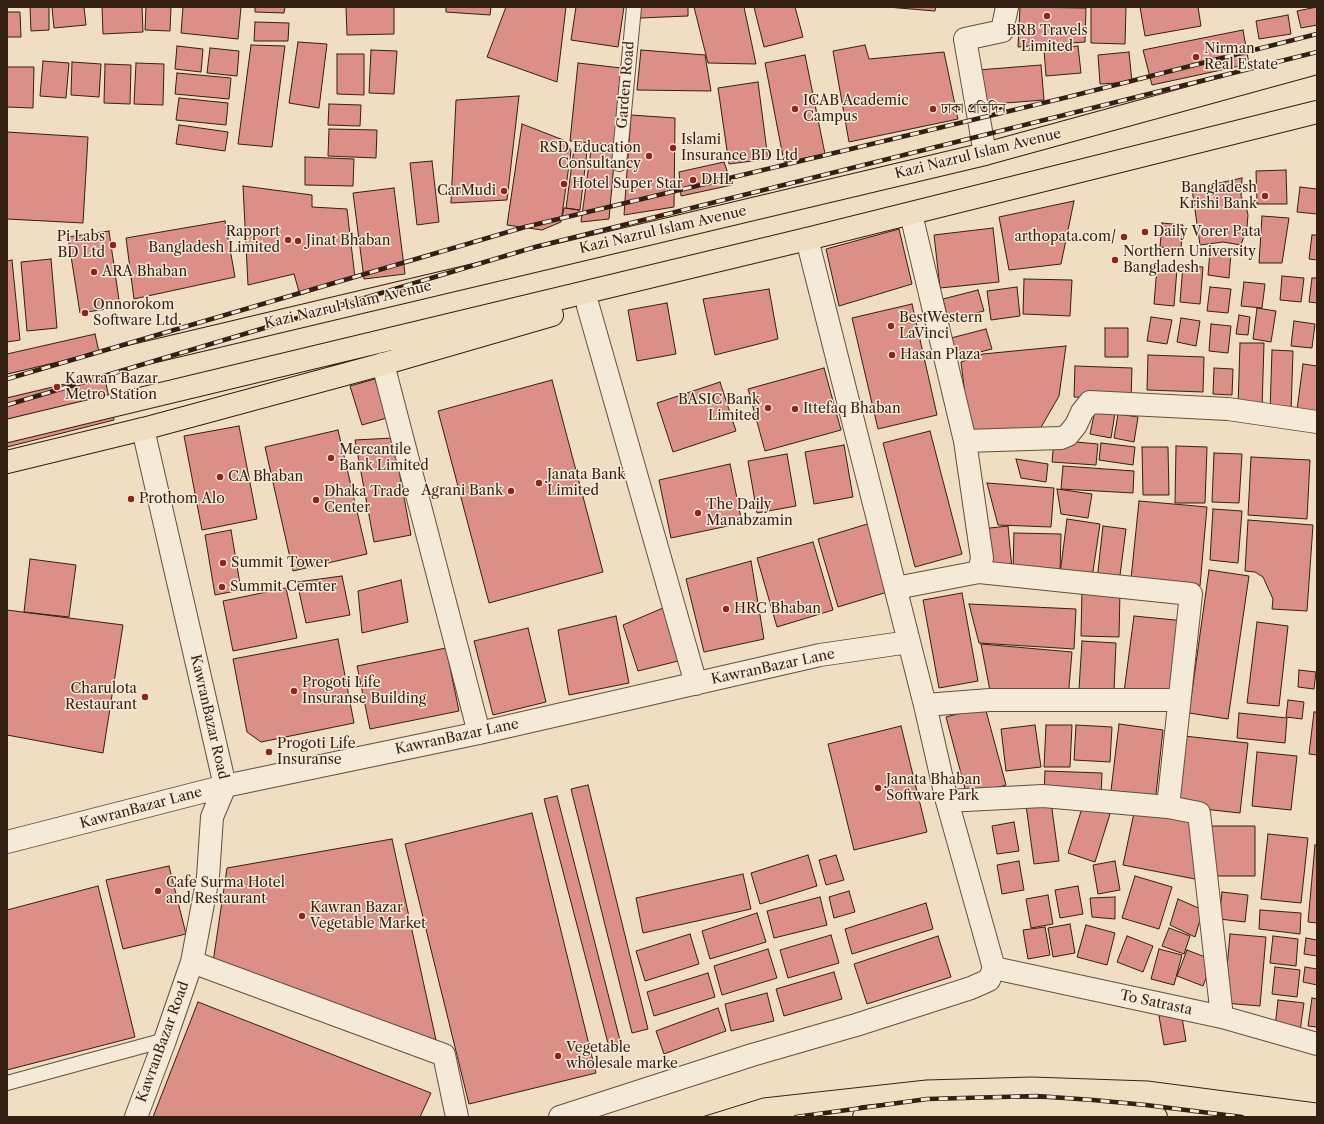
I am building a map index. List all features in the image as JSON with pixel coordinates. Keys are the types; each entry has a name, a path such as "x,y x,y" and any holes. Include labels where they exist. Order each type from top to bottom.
{"highway":[{"name":"Kazi Nazrul Islam Avenue","path":"7,386 985,154 1317,63"},
{"path":"7,431 911,214 1317,112"},
{"path":"7,462 143,429 383,364 552,315 790,255 807,239"},
{"path":"864,1117 925,1111 994,1109 1086,1111 1156,1117"}],"street":[{"path":"985,154 965,39 1002,31 1007,7"},
{"path":"911,214 965,441 982,558 979,572"},
{"path":"560,1117 971,988 989,980 994,968 947,801 896,588 807,239"},
{"path":"588,306 696,684"},
{"path":"383,364 479,733"},
{"path":"965,441 1061,438 1068,435 1090,402 1228,409 1317,422"},
{"name":"KawranBazar Road","path":"136,1117 192,962 208,877 212,818 225,786 143,429"},
{"path":"896,588 979,572 1192,594 1168,807"},
{"name":"KawranBazar Lane","path":"7,842 225,786 479,733 820,655 909,642"},
{"path":"925,705 990,700 1180,700"},
{"path":"947,801 1043,796 1168,807 1199,813 1222,1017"},
{"path":"192,962 444,1055 457,1117"},
{"name":"To Satrasta","path":"994,968 1222,1017 1317,1044"}],"lane":[{"name":"Garden Road","path":"619,164 634,7"},
{"path":"7,1083 165,1040"}],"building":[{"path":"30,7 49,7 49,30 31,31"},
{"path":"52,7 84,7 86,25 54,28"},
{"path":"102,7 142,7 143,32 103,34"},
{"path":"146,7 171,7 170,31 145,30"},
{"path":"183,7 241,7 238,39 181,33"},
{"path":"255,7 285,7 284,13 255,12"},
{"path":"346,7 394,7 394,34 347,35"},
{"path":"446,7 491,7 490,15 446,12"},
{"path":"506,7 566,7 557,82 487,57"},
{"path":"576,7 624,7 618,47 571,40"},
{"path":"640,7 688,7 688,16 640,18"},
{"path":"694,7 744,7 756,64 708,63"},
{"path":"754,7 795,7 803,37 764,47"},
{"path":"887,7 936,7 935,11"},
{"path":"1020,7 1086,8 1085,42 1018,47"},
{"path":"1091,7 1126,7 1125,44 1091,43"},
{"path":"1140,7 1198,7 1201,26 1145,36"},
{"path":"1317,7 1317,25 1301,28 1297,11"},
{"path":"7,12 20,12 21,37 7,37"},
{"path":"1288,15 1291,34 1259,39 1256,21"},
{"path":"255,22 289,23 288,41 254,41"},
{"name":"Nirman Real Estate","path":"1243,30 1249,64 1152,85 1143,50"},
{"path":"298,42 327,44 319,108 289,103"},
{"path":"251,45 285,46 272,147 238,144"},
{"path":"865,45 869,59 944,52 958,119 849,142 833,51"},
{"path":"177,46 203,49 201,72 175,69"},
{"path":"1078,46 1081,73 1046,76 1044,50"},
{"path":"210,48 239,51 237,76 207,73"},
{"path":"371,50 397,51 394,94 369,93"},
{"path":"641,50 705,55 711,91 637,90"},
{"path":"1129,52 1132,82 1100,84 1098,55"},
{"path":"337,54 364,54 364,95 337,94"},
{"name":"ICAB Academic Campus","path":"805,55 825,154 784,162 765,63"},
{"path":"43,61 69,63 66,98 40,96"},
{"path":"72,62 101,64 99,97 71,95"},
{"path":"136,63 164,64 163,105 134,104"},
{"path":"578,63 621,68 614,145 570,141"},
{"path":"105,64 131,65 130,104 104,103"},
{"path":"1041,65 1044,100 980,105 978,70"},
{"path":"7,67 34,67 33,108 7,107"},
{"path":"177,73 231,78 229,99 175,94"},
{"path":"758,82 768,159 729,164 718,88"},
{"path":"519,96 507,200 451,203 456,100"},
{"path":"179,98 228,103 226,125 176,120"},
{"path":"329,104 361,105 360,126 328,125"},
{"path":"631,115 675,118 674,207 624,215"},
{"path":"522,124 566,141 571,151 561,222 542,230 507,225"},
{"path":"179,125 228,132 225,151 176,144"},
{"path":"329,129 377,130 376,158 328,156"},
{"path":"7,132 88,137 83,223 7,219"},
{"path":"574,149 587,151 580,210 566,208"},
{"path":"591,150 615,152 609,219 581,222"},
{"path":"305,157 354,159 353,186 305,185"},
{"path":"432,161 439,222 417,225 410,163"},
{"path":"724,162 732,185 681,196 679,172"},
{"path":"1286,170 1287,204 1257,204 1256,171"},
{"path":"1242,178 1241,196 1246,206 1248,215 1247,227 1241,245 1223,242 1200,245 1192,189"},
{"name":"Jinat Bhaban","path":"243,186 312,195 312,207 347,209 355,278 300,295 294,274 248,285"},
{"path":"1300,187 1317,189 1317,214 1297,212"},
{"path":"394,188 405,274 364,279 353,193"},
{"path":"1074,201 1061,264 1009,270 999,217"},
{"path":"564,208 579,210 579,213 562,217"},
{"path":"1262,216 1289,218 1282,263 1259,263"},
{"path":"225,221 235,277 134,299 126,238"},
{"path":"1162,223 1183,225 1181,249 1160,247"},
{"path":"993,228 999,282 940,288 934,235"},
{"path":"899,229 912,284 839,306 826,249"},
{"name":"ARA Bhaban","path":"109,231 120,307 80,313 68,237"},
{"path":"1312,235 1317,235 1317,260 1309,259"},
{"path":"1210,251 1231,253 1229,278 1208,275"},
{"path":"51,259 57,328 27,331 21,262"},
{"path":"12,260 20,340 7,342 7,261"},
{"path":"1183,265 1203,267 1200,304 1180,302"},
{"path":"1157,267 1177,269 1174,306 1154,304"},
{"path":"1282,276 1304,278 1301,302 1280,300"},
{"path":"1312,278 1317,278 1317,303 1309,302"},
{"path":"1024,279 1072,280 1070,316 1023,314"},
{"path":"1244,282 1265,284 1262,308 1241,306"},
{"path":"1017,287 1020,316 991,320 987,291"},
{"path":"1210,287 1231,289 1228,313 1207,311"},
{"path":"769,289 778,339 715,355 703,299"},
{"path":"978,290 984,311 948,320 943,299"},
{"path":"667,303 676,354 637,361 628,310"},
{"name":"Hasan Plaza","path":"912,304 937,415 878,429 852,318"},
{"path":"1257,308 1276,311 1271,342 1253,339"},
{"path":"1239,315 1250,317 1248,335 1236,334"},
{"path":"1151,317 1172,320 1167,344 1147,341"},
{"path":"1181,318 1200,321 1196,346 1177,342"},
{"path":"1294,321 1315,324 1312,348 1291,346"},
{"path":"1211,324 1231,326 1228,353 1209,351"},
{"path":"1105,328 1128,328 1128,357 1105,357"},
{"path":"986,329 992,349 956,358 951,338"},
{"name":"Kawran Bazar Metro Station","path":"95,334 114,420 7,447 7,354"},
{"path":"1240,343 1264,343 1262,409 1238,408"},
{"path":"1066,346 1059,396 1036,436 970,436 961,362 983,354"},
{"path":"1272,350 1293,351 1291,413 1270,412"},
{"path":"1148,355 1204,357 1203,392 1147,390"},
{"path":"1303,364 1317,366 1317,412 1297,410"},
{"path":"1075,366 1132,368 1131,399 1074,397"},
{"name":"Ittefaq Bhaban","path":"824,368 841,430 765,451 748,389"},
{"path":"1214,368 1233,369 1232,395 1213,394"},
{"path":"375,379 387,418 362,425 350,386"},
{"path":"552,380 603,572 489,603 438,411"},
{"path":"720,382 736,431 673,452 657,403"},
{"path":"1095,410 1115,413 1111,438 1090,434"},
{"path":"1118,414 1138,417 1134,442 1114,438"},
{"name":"CA Bhaban","path":"239,426 257,519 202,530 184,436"},
{"name":"Dhaka Trade Center","path":"338,430 367,554 293,571 265,447"},
{"path":"930,431 962,554 915,567 883,443"},
{"path":"393,438 411,535 374,542 355,440"},
{"path":"1054,440 1098,444 1096,465 1052,462"},
{"path":"1101,443 1135,447 1133,465 1099,460"},
{"path":"844,445 853,497 814,504 805,452"},
{"path":"1176,446 1207,447 1205,503 1175,503"},
{"path":"1142,447 1168,447 1169,495 1143,495"},
{"path":"1214,453 1242,454 1239,503 1212,502"},
{"path":"787,454 796,506 757,513 748,461"},
{"path":"1251,457 1310,460 1307,519 1248,515"},
{"path":"1016,459 1048,464 1046,482 1021,478"},
{"path":"730,464 742,523 671,538 659,480"},
{"path":"1063,466 1134,471 1133,493 1061,489"},
{"path":"987,483 1054,488 1051,527 998,525"},
{"path":"1057,489 1092,494 1088,518 1061,514"},
{"path":"1139,501 1207,507 1200,586 1131,579"},
{"path":"1213,509 1242,511 1238,563 1210,560"},
{"path":"1067,519 1100,524 1092,578 1060,574"},
{"path":"1248,520 1313,525 1307,611 1272,609 1273,599 1263,577 1255,572 1245,571"},
{"path":"874,522 894,590 838,607 818,539"},
{"path":"1008,526 1012,569 985,571 981,529"},
{"path":"1103,526 1126,529 1119,583 1097,580"},
{"name":"Summit Tower","path":"231,530 241,590 215,595 205,535"},
{"path":"1014,533 1061,534 1060,571 1013,570"},
{"path":"813,542 833,610 777,627 757,558"},
{"path":"30,559 76,565 69,617 24,612"},
{"name":"HRC Bhaban","path":"751,561 764,639 704,652 686,579"},
{"path":"1209,570 1249,576 1228,719 1189,713"},
{"path":"342,576 350,615 306,623 297,582"},
{"path":"401,580 408,622 362,633 358,591"},
{"path":"286,588 297,638 233,651 223,601"},
{"path":"1082,590 1120,591 1119,637 1081,636"},
{"path":"962,593 978,681 939,688 923,600"},
{"path":"969,604 1076,609 1074,649 979,643"},
{"path":"663,608 678,661 638,671 623,625"},
{"path":"7,610 123,625 103,753 7,735"},
{"path":"616,616 629,683 569,695 558,630"},
{"path":"1134,616 1185,621 1173,700 1124,692"},
{"path":"1257,622 1288,626 1279,706 1247,703"},
{"path":"528,628 546,702 493,715 474,641"},
{"name":"Progoti Life Insuranse Building","path":"338,639 354,723 261,742 247,732 233,659"},
{"path":"1082,641 1116,643 1114,691 1079,689"},
{"path":"981,644 1072,652 1068,699 991,696"},
{"path":"446,648 459,711 370,729 357,666"},
{"path":"1299,670 1316,672 1314,689 1298,687"},
{"path":"1288,700 1304,702 1302,719 1286,717"},
{"path":"985,707 1006,785 967,796 946,717"},
{"path":"1314,712 1317,712 1317,755 1309,754"},
{"path":"1239,713 1287,718 1285,743 1237,738"},
{"path":"1119,724 1163,730 1155,804 1110,799"},
{"path":"1035,725 1041,767 1006,771 1001,729"},
{"path":"1046,725 1072,725 1070,767 1044,767"},
{"path":"1076,725 1112,727 1110,762 1074,760"},
{"name":"Janata Bhaban Software Park","path":"901,726 927,832 854,850 828,744"},
{"path":"1184,736 1248,743 1240,813 1176,806"},
{"path":"1257,752 1297,756 1291,810 1252,806"},
{"path":"1045,771 1102,773 1101,796 1044,794"},
{"path":"588,785 648,1029 632,1033 571,789"},
{"path":"557,796 622,1048 610,1051 544,799"},
{"path":"1051,802 1059,861 1034,864 1026,805"},
{"path":"1083,805 1110,814 1095,862 1068,853"},
{"path":"1135,808 1191,818 1200,880 1123,865"},
{"path":"532,813 596,1073 469,1104 405,844"},
{"path":"1014,822 1019,851 997,854 992,826"},
{"path":"1208,826 1255,826 1255,876 1208,876"},
{"path":"1268,834 1308,838 1301,903 1261,899"},
{"path":"392,839 436,1040 212,969 227,868"},
{"path":"1315,845 1317,845 1317,923 1308,922"},
{"path":"808,855 817,886 760,904 751,873"},
{"path":"836,855 844,880 826,885 819,860"},
{"path":"1019,861 1024,890 1002,894 997,865"},
{"path":"1115,861 1120,890 1098,894 1093,865"},
{"path":"169,866 186,934 123,949 106,880"},
{"path":"743,874 751,909 643,933 636,898"},
{"path":"1135,876 1172,887 1159,929 1122,918"},
{"path":"98,886 135,1037 7,1070 7,910"},
{"path":"1078,886 1083,914 1060,918 1055,890"},
{"path":"849,891 855,912 834,918 829,897"},
{"path":"1222,892 1248,895 1245,922 1219,919"},
{"path":"1048,895 1053,924 1031,928 1026,899"},
{"path":"820,897 827,925 774,938 767,911"},
{"path":"1115,897 1115,919 1092,917 1090,898"},
{"path":"1178,899 1203,910 1195,937 1170,925"},
{"path":"926,903 933,929 852,954 845,929"},
{"path":"1260,910 1301,913 1300,934 1259,929"},
{"path":"757,913 766,942 710,959 702,931"},
{"path":"1070,924 1075,953 1053,957 1048,928"},
{"path":"1086,925 1115,933 1107,965 1077,957"},
{"path":"1045,927 1050,955 1028,959 1023,930"},
{"path":"1169,928 1190,936 1184,954 1162,946"},
{"path":"690,934 699,964 645,981 636,951"},
{"path":"1230,934 1266,937 1260,1006 1224,1003"},
{"path":"831,935 839,963 788,978 780,950"},
{"path":"938,936 951,977 867,1004 854,964"},
{"path":"1127,936 1153,946 1143,972 1117,962"},
{"path":"1273,936 1298,939 1296,966 1270,963"},
{"path":"1306,938 1317,940 1317,956 1304,954"},
{"path":"768,949 777,978 722,995 714,966"},
{"path":"1159,949 1182,955 1174,985 1151,979"},
{"path":"1187,950 1213,960 1203,986 1177,976"},
{"path":"1275,967 1300,970 1297,997 1272,994"},
{"path":"1305,967 1317,969 1317,985 1303,982"},
{"path":"834,972 842,999 784,1016 776,989"},
{"path":"708,973 715,997 654,1016 647,992"},
{"path":"767,993 774,1021 731,1031 725,1004"},
{"path":"1312,998 1317,999 1317,1027 1308,1026"},
{"path":"1278,1000 1304,1003 1300,1031 1275,1028"},
{"path":"198,1002 431,1093 420,1117 153,1117"},
{"path":"718,1008 726,1031 664,1054 656,1031"},
{"path":"1181,1012 1186,1041 1164,1045 1159,1016"}],"tram line":[{"path":"702,1117 763,1098 926,1080 1032,1077 1148,1081 1317,1103"}],"railway":[{"path":"7,379 525,227 1068,97 1317,34"},
{"path":"7,405 535,247 1317,52"},
{"path":"796,1117 927,1099 1037,1096 1146,1105 1242,1117"}],"place":[{"name":"BRB Travels Limited","path":"1047,16"},
{"name":"Nirman Real Estate","path":"1196,57"},
{"name":"ICAB Academic Campus","path":"795,109"},
{"name":"ঢাকা প্রতিদিন","path":"933,109"},
{"name":"Islami Insurance BD Ltd","path":"673,148"},
{"name":"RSD Education Consultancy","path":"649,156"},
{"name":"DHL","path":"693,180"},
{"name":"Hotel Super Star","path":"564,184"},
{"name":"CarMudi","path":"504,191"},
{"name":"Bangladesh Krishi Bank","path":"1265,196"},
{"name":"Daily Vorer Pata","path":"1145,232"},
{"name":"arthopata.com/","path":"1124,237"},
{"name":"Rapport Bangladesh Limited","path":"288,240"},
{"name":"Jinat Bhaban","path":"298,241"},
{"name":"Pi Labs BD Ltd","path":"113,245"},
{"name":"Northern University Bangladesh","path":"1115,260"},
{"name":"ARA Bhaban","path":"94,272"},
{"name":"Onnorokom Software Ltd.","path":"85,313"},
{"name":"BestWestern LaVinci","path":"891,326"},
{"name":"Hasan Plaza","path":"892,355"},
{"name":"Kawran Bazar Metro Station","path":"57,387"},
{"name":"BASIC Bank Limited","path":"768,408"},
{"name":"Ittefaq Bhaban","path":"795,409"},
{"name":"Mercantile Bank Limited","path":"331,458"},
{"name":"CA Bhaban","path":"220,477"},
{"name":"Janata Bank Limited","path":"539,483"},
{"name":"Agrani Bank","path":"511,491"},
{"name":"Prothom Alo","path":"131,499"},
{"name":"Dhaka Trade Center","path":"316,500"},
{"name":"The Daily Manabzamin","path":"698,513"},
{"name":"Summit Tower","path":"223,563"},
{"name":"Summit Cemter","path":"222,587"},
{"name":"HRC Bhaban","path":"726,609"},
{"name":"Progoti Life Insuranse Building","path":"294,691"},
{"name":"Charulota Restaurant","path":"145,697"},
{"name":"Progoti Life Insuranse","path":"269,752"},
{"name":"Janata Bhaban Software Park","path":"878,788"},
{"name":"Cafe Surma Hotel and Restaurant","path":"158,891"},
{"name":"Kawran Bazar Vegetable Market","path":"302,916"},
{"name":"Vegetable wholesale marke","path":"558,1056"}]}
